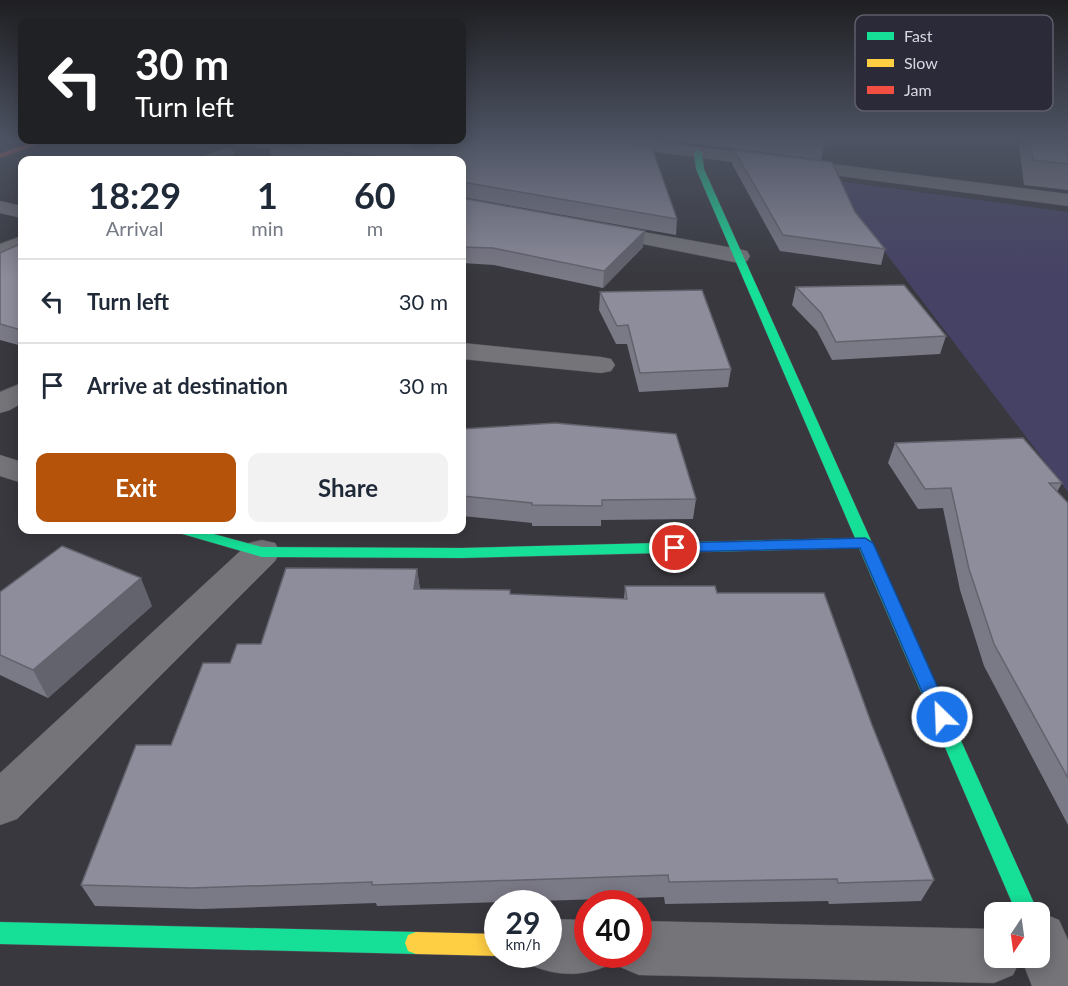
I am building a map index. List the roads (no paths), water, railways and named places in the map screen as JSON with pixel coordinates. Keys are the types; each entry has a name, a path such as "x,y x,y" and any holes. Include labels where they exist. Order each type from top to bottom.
{"street":[{"path":"708,186 1021,902"},
{"path":"960,186 1068,200"},
{"path":"0,207 18,212"},
{"path":"577,226 739,256"},
{"path":"0,252 18,244"},
{"path":"466,351 601,365"},
{"path":"0,404 18,393"},
{"path":"0,465 18,472"},
{"path":"198,534 262,552 462,553 865,543"},
{"path":"0,804 262,552"},
{"path":"0,933 484,945"},
{"path":"652,948 984,956"}]}
